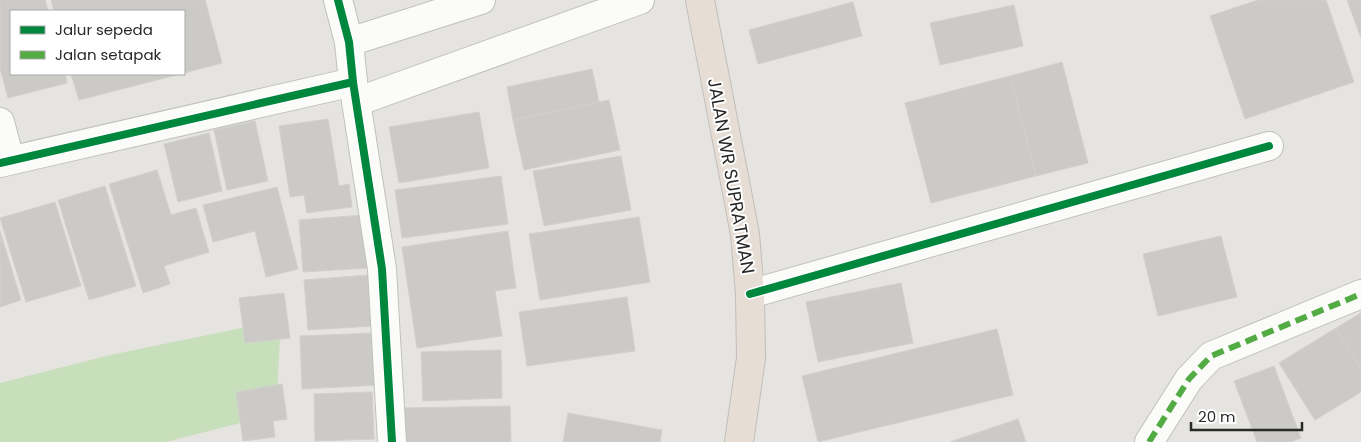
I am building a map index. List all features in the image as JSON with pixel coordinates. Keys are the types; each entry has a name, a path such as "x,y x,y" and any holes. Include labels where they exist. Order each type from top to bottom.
{"highway":[{"name":"JALAN WR SUPRATMAN","path":"700,0 745,234 750,294 751,358 739,442"}],"street":[{"path":"338,0 349,42 354,92 382,269 392,442"},
{"path":"349,42 481,0"},
{"path":"0,122 5,162 354,92 640,0"},
{"path":"750,294 1269,146"},
{"path":"1149,442 1189,378 1210,356 1361,294"}],"green space":[{"path":"281,320 276,414 166,442 0,442 0,383 110,355"}],"building":[{"path":"0,0 45,0 48,10 10,10 10,75 65,75 67,83 8,98 0,68"},
{"path":"51,0 205,0 222,63 185,73 185,10 54,10"},
{"path":"1258,0 1326,0 1354,82 1245,119 1210,16"},
{"path":"1347,0 1361,0 1361,38"},
{"path":"853,2 862,36 758,64 749,30"},
{"path":"1014,5 1023,46 940,65 930,23"},
{"path":"1062,62 1088,163 1036,176 1010,76"},
{"path":"592,69 599,102 513,120 507,87"},
{"path":"71,75 176,75 79,100"},
{"path":"1010,76 1036,176 931,203 905,103"},
{"path":"609,100 620,150 524,170 513,120"},
{"path":"479,112 489,168 399,183 389,127"},
{"path":"328,119 339,186 349,184 352,207 307,213 304,195 290,197 279,126"},
{"path":"255,121 268,181 227,190 214,130"},
{"path":"209,133 222,191 178,202 164,144"},
{"path":"621,156 631,210 544,226 533,171"},
{"path":"157,170 171,215 196,208 209,252 164,266 170,284 143,293 109,184"},
{"path":"501,176 508,224 402,238 395,190"},
{"path":"105,186 136,286 89,300 58,200"},
{"path":"277,187 298,269 266,277 255,231 213,242 203,205"},
{"path":"55,202 81,286 26,302 0,218"},
{"path":"363,215 367,268 303,272 299,220"},
{"path":"639,217 650,282 540,300 529,234"},
{"path":"0,231 21,300 0,307"},
{"path":"508,231 516,288 495,291 502,336 417,348 402,247"},
{"path":"1221,236 1237,297 1158,316 1143,254"},
{"path":"369,275 373,326 308,330 304,280"},
{"path":"901,283 913,343 818,362 806,302"},
{"path":"284,293 290,338 245,343 239,298"},
{"path":"627,297 635,351 527,366 519,312"},
{"path":"1361,313 1361,369 1336,328"},
{"path":"1336,328 1361,369 1361,392 1315,420 1279,363"},
{"path":"997,329 1013,395 818,442 802,376"},
{"path":"375,333 378,385 302,389 300,336"},
{"path":"501,350 502,398 423,401 421,352"},
{"path":"1274,366 1301,438 1291,442 1257,442 1234,381"},
{"path":"282,384 287,419 273,421 275,437 243,441 236,392"},
{"path":"372,392 374,439 315,441 314,394"},
{"path":"510,406 511,442 405,442 404,408"},
{"path":"568,413 662,430 660,442 563,442"},
{"path":"1018,419 1026,442 950,442"}],"marked path":[{"path":"1149,442 1189,379 1211,356 1361,294"}],"cycle path":[{"path":"338,0 349,42 353,82 382,269 392,442"},
{"path":"0,163 353,82"},
{"path":"750,294 1269,146"}]}
